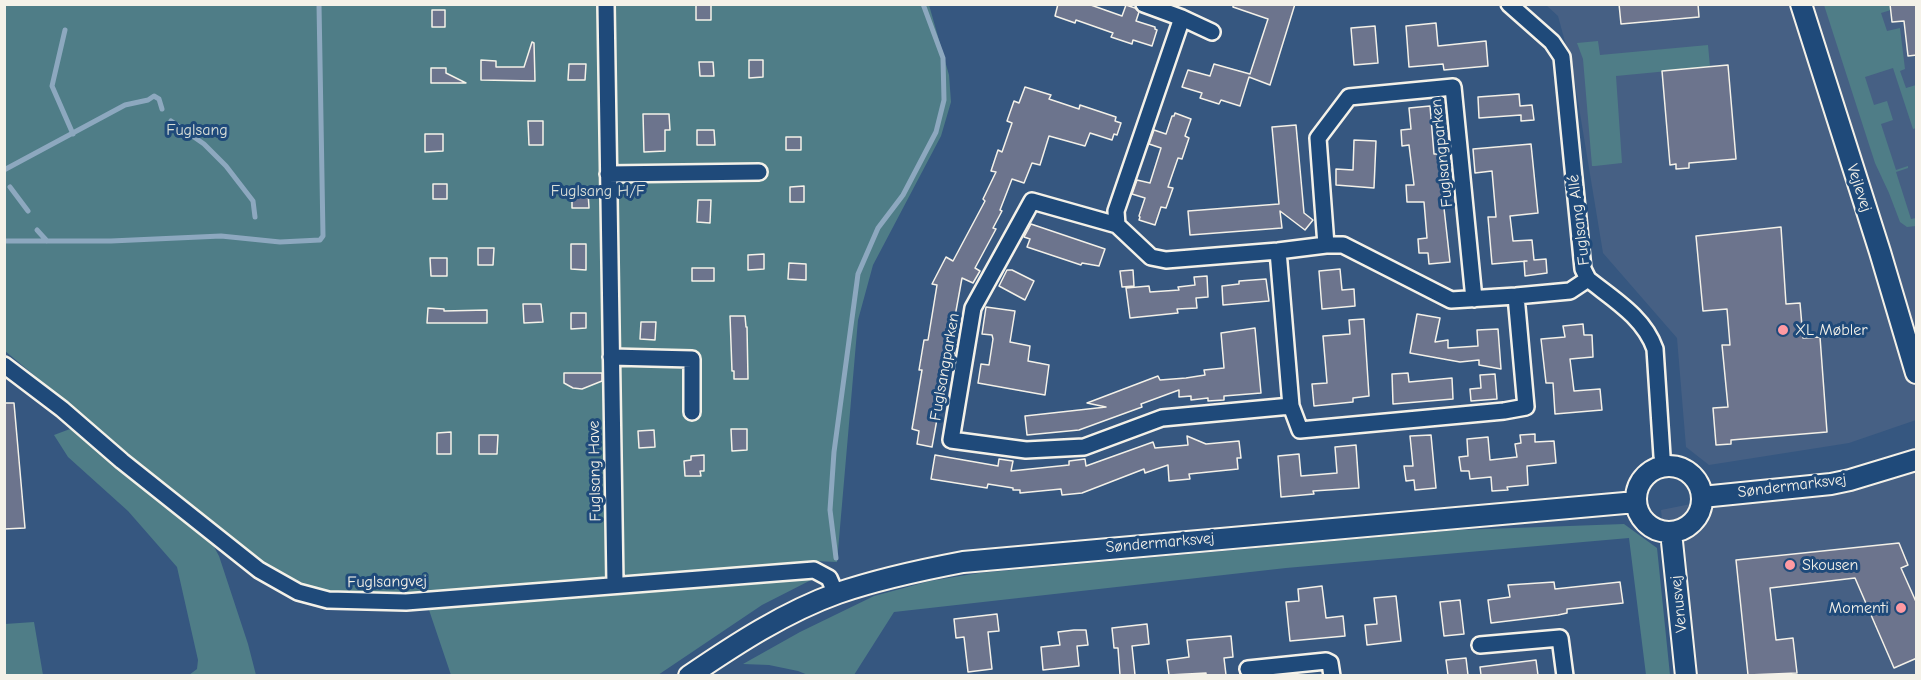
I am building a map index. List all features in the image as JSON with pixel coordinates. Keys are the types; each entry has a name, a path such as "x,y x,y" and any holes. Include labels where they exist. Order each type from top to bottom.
{"street":[{"name":"Fuglsang Have","path":"606,4 615,584"},
{"path":"1144,4 1212,32"},
{"name":"Fuglsang Allé","path":"1509,4 1552,42 1562,57 1583,269 1588,279 1640,322 1650,334 1654,349 1663,461"},
{"name":"Vejlevej","path":"1801,4 1917,373"},
{"path":"1117,225 1116,211 1182,18"},
{"name":"Fuglsangparken","path":"1326,244 1318,138 1348,96 1454,87 1474,299"},
{"path":"608,174 759,172"},
{"name":"Fuglsangparken","path":"1291,406 1162,418 1084,447 1026,450 951,440 974,308 1032,201 1117,225 1151,257 1166,260 1278,251 1326,244 1343,245 1451,300 1570,291 1588,279"},
{"path":"1278,251 1291,406 1300,430 1526,407 1516,296"},
{"path":"611,357 692,359 692,412"},
{"name":"Fuglsangvej","path":"4,365 62,409 122,462 259,570 298,592 328,600 406,602 814,570 829,578 836,594"},
{"name":"Søndermarksvej","path":"1702,497 1840,482 1917,460"},
{"path":"1663,461 1685,470 1694,477 1702,497 1697,516 1690,524 1671,532 1647,524 1636,502 1636,492 1646,474 1663,461"},
{"name":"Søndermarksvej","path":"689,675 710,670 769,625 836,594 910,572 963,562 1636,502"},
{"name":"Venusvej","path":"1671,532 1686,675"},
{"path":"1479,645 1560,638 1565,675"},
{"path":"1248,669 1326,661 1330,663 1332,675"}],"shaded area":[{"path":"1546,5 1916,5 1916,420 1849,443 1709,465 1686,447 1677,338 1603,253 1573,71 1558,16"},
{"path":"1916,459 1916,675 1677,675 1661,510"}],"green space":[{"path":"4,5 929,5 949,75 951,102 941,136 873,265 858,320 837,562 814,561 407,595 329,593 300,584 267,569 5,351"},
{"path":"1824,5 1890,5 1891,10 1881,13 1887,31 1900,28 1905,69 1900,71 1906,88 1916,85 1916,128 1913,129 1893,68 1865,77 1874,105 1887,101 1893,120 1881,124 1896,170 1908,166 1896,172 1911,219 1916,218 1916,226 1907,227 1900,222 1875,163"},
{"path":"1598,41 1600,55 1708,45 1710,67 1616,76 1622,163 1592,166 1583,59 1577,43"},
{"path":"70,429 79,433 213,545 219,556 256,675 189,675 197,669 198,660 177,567 128,511 68,457 54,435"},
{"path":"1624,524 1657,548 1670,675 1646,675 1629,538 1286,568 894,612 854,675 808,675 769,665 743,664 800,632 874,596 930,581 979,573 1458,530"},
{"path":"802,575 815,578 762,605 658,675 451,675 428,607"},
{"path":"34,622 43,675 5,675 5,624"}],"building":[{"path":"696,4 711,4 711,20 696,20"},
{"path":"1058,4 1088,4 1122,16 1126,5 1135,8 1139,12 1136,21 1155,27 1157,30 1152,46 1133,40 1132,44 1111,37 1113,33 1076,20 1075,23 1055,16"},
{"path":"1233,4 1295,4 1270,85 1249,77 1240,106 1221,100 1219,104 1200,98 1202,93 1182,87 1188,70 1210,76 1214,64 1250,74 1268,19 1233,7"},
{"path":"1619,4 1698,4 1699,17 1621,24"},
{"path":"1890,4 1917,4 1917,55 1908,56 1904,21 1892,22"},
{"path":"432,10 445,10 445,27 432,27"},
{"path":"1436,23 1438,46 1486,41 1488,66 1444,70 1443,64 1409,67 1406,26"},
{"path":"1375,26 1378,63 1354,65 1351,28"},
{"path":"532,42 534,43 535,81 481,80 481,60 496,61 496,67 524,67"},
{"path":"749,60 763,60 763,77 749,78"},
{"path":"699,62 713,62 714,76 700,76"},
{"path":"569,64 586,64 585,80 568,80"},
{"path":"1728,65 1736,159 1689,163 1689,168 1676,169 1676,164 1670,165 1662,71"},
{"path":"431,68 446,68 446,73 466,83 431,83"},
{"path":"1025,87 1051,95 1049,99 1079,109 1080,105 1116,117 1115,121 1121,123 1117,135 1114,134 1112,140 1090,133 1085,146 1049,136 1040,165 1032,163 1024,183 1012,179 1000,210 1002,211 993,228 996,229 975,268 980,271 973,283 962,278 950,344 956,345 953,359 948,358 932,447 917,444 919,431 912,429 922,370 919,370 924,340 928,340 937,285 932,284 946,257 953,261 985,201 983,199 996,172 991,171 998,150 1002,152 1012,123 1007,121 1014,101 1019,103"},
{"path":"1519,94 1520,106 1532,105 1534,120 1521,121 1521,115 1479,118 1478,97"},
{"path":"1430,106 1434,154 1438,154 1450,262 1429,264 1428,253 1419,253 1418,239 1427,238 1424,202 1407,202 1406,185 1414,185 1409,145 1402,146 1401,130 1411,129 1409,108"},
{"path":"1175,113 1191,119 1185,136 1189,138 1182,159 1178,158 1168,187 1173,188 1166,208 1161,207 1155,225 1139,220 1145,198 1132,194 1137,180 1150,183 1161,148 1149,144 1154,130 1166,134"},
{"path":"643,114 669,114 670,130 665,130 665,151 644,152"},
{"path":"528,121 543,121 543,145 529,145"},
{"path":"1296,125 1304,213 1313,220 1305,230 1280,211 1282,228 1190,235 1188,211 1279,204 1272,127"},
{"path":"697,130 714,130 715,145 697,145"},
{"path":"425,134 443,134 443,151 425,152"},
{"path":"786,137 801,137 801,150 786,150"},
{"path":"1354,140 1376,141 1374,188 1336,185 1336,169 1353,170"},
{"path":"1531,144 1538,213 1510,216 1513,241 1532,240 1534,260 1546,259 1547,273 1525,276 1524,261 1492,264 1488,217 1496,217 1492,171 1475,173 1473,149"},
{"path":"433,184 447,184 447,199 433,199"},
{"path":"804,186 804,202 790,202 790,187"},
{"path":"572,192 588,192 589,208 572,208"},
{"path":"698,200 711,200 710,223 697,222"},
{"path":"1031,224 1105,249 1099,266 1082,263 1081,265 1027,247 1030,239 1024,237"},
{"path":"1781,227 1786,304 1800,303 1803,338 1820,337 1827,432 1731,440 1731,444 1716,445 1713,408 1728,407 1722,345 1730,345 1727,309 1703,311 1696,236"},
{"path":"571,244 586,244 586,270 571,269"},
{"path":"478,248 494,248 493,265 478,265"},
{"path":"764,254 764,269 748,270 748,255"},
{"path":"430,258 447,258 447,276 431,276"},
{"path":"789,263 806,264 806,280 788,279"},
{"path":"692,268 714,268 714,281 692,281"},
{"path":"1340,269 1342,290 1354,289 1355,306 1322,309 1319,271"},
{"path":"1007,270 1012,270 1034,281 1025,300 999,286"},
{"path":"1133,270 1134,286 1122,287 1120,271"},
{"path":"1207,276 1208,297 1196,298 1197,308 1177,309 1178,313 1130,318 1126,288 1149,286 1150,292 1179,290 1178,287 1195,285 1194,277"},
{"path":"1266,279 1269,301 1223,305 1222,286 1239,284 1239,281"},
{"path":"523,304 541,304 543,322 524,323"},
{"path":"986,307 1015,311 1010,342 1030,346 1028,361 1049,365 1045,395 978,383 981,364 989,365 993,339 992,335 982,334"},
{"path":"428,308 444,309 444,311 487,310 487,323 427,323"},
{"path":"571,313 586,313 586,328 571,329"},
{"path":"1417,314 1440,318 1435,342 1448,340 1448,348 1478,346 1477,330 1498,329 1501,369 1479,365 1479,360 1460,362 1410,353"},
{"path":"730,316 745,316 748,379 734,379"},
{"path":"1364,319 1369,396 1353,398 1353,402 1314,406 1312,384 1327,383 1323,336 1350,334 1349,320"},
{"path":"641,322 656,322 655,340 640,339"},
{"path":"1583,324 1584,335 1592,335 1593,357 1570,359 1574,391 1600,389 1602,410 1555,414 1553,383 1546,383 1541,339 1565,337 1563,326"},
{"path":"1255,328 1261,393 1224,396 1224,400 1208,401 1208,398 1191,400 1191,396 1179,397 1179,390 1141,404 1142,407 1079,430 1027,435 1025,416 1106,407 1087,403 1158,376 1160,380 1186,378 1205,375 1204,370 1224,368 1221,333"},
{"path":"564,373 602,373 602,381 582,389 573,388 564,383"},
{"path":"1408,373 1409,382 1452,378 1453,399 1393,404 1392,374"},
{"path":"1495,374 1497,399 1471,401 1470,389 1481,388 1480,375"},
{"path":"4,403 14,403 25,528 4,529"},
{"path":"731,429 747,429 747,450 732,451"},
{"path":"654,430 655,447 639,448 638,431"},
{"path":"451,432 451,454 437,454 437,433"},
{"path":"1535,434 1535,442 1554,441 1556,463 1527,466 1528,485 1492,491 1491,477 1470,479 1469,471 1461,471 1459,457 1468,456 1467,439 1488,437 1490,460 1517,457 1515,444 1521,443 1520,435"},
{"path":"479,435 498,435 497,454 479,454"},
{"path":"1431,435 1436,488 1415,490 1414,480 1406,481 1404,466 1413,466 1410,436"},
{"path":"1187,436 1206,444 1239,441 1241,458 1237,458 1238,469 1189,474 1190,479 1169,481 1168,465 1145,473 1144,469 1082,493 1062,495 1061,489 1020,493 1020,490 1013,490 1013,488 988,484 987,488 931,479 935,455 998,466 999,459 1013,461 1011,471 1069,465 1069,461 1085,459 1086,466 1153,442 1155,448 1188,445"},
{"path":"1356,445 1359,488 1313,491 1314,494 1281,497 1278,456 1299,454 1301,476 1337,473 1335,447"},
{"path":"704,455 704,471 700,471 701,476 685,476 684,461 691,460 691,456"},
{"path":"1899,543 1908,565 1901,568 1917,604 1917,658 1894,668 1855,578 1770,588 1776,640 1793,638 1797,673 1748,675 1736,560"},
{"path":"1554,582 1555,589 1620,582 1623,603 1567,609 1567,613 1558,615 1491,623 1488,600 1510,597 1508,585"},
{"path":"1322,586 1326,618 1343,616 1345,636 1290,641 1286,602 1299,601 1298,589"},
{"path":"1396,596 1401,641 1367,645 1365,625 1377,624 1374,598"},
{"path":"1460,600 1464,634 1444,636 1440,602"},
{"path":"997,614 999,631 988,632 992,669 968,672 964,637 956,638 954,619"},
{"path":"1147,624 1149,644 1132,646 1135,675 1120,675 1118,648 1114,648 1112,628"},
{"path":"1086,630 1088,645 1077,646 1079,666 1043,670 1041,647 1060,645 1058,632"},
{"path":"1231,636 1233,657 1224,658 1226,675 1206,675 1206,673 1169,675 1167,660 1189,657 1187,640"},
{"path":"1466,658 1468,675 1448,675 1446,660"},
{"path":"1536,660 1538,675 1481,675 1480,667"}],"waterway":[{"path":"4,241 111,241 221,236 280,242 320,240 323,236 319,4"},
{"path":"836,558 830,510 834,452 858,274 878,228 903,195 936,132 944,100 943,58 923,4"},
{"path":"65,30 52,86 73,134"},
{"path":"4,170 125,105 148,100 154,96 159,99 162,109"},
{"path":"171,121 204,144 226,166 253,201 255,217"},
{"path":"10,187 28,211"},
{"path":"37,230 47,241"}],"place":[{"name":"XL Møbler","path":"1783,330"},
{"name":"Skousen","path":"1790,565"},
{"name":"Momenti","path":"1901,608"}],"park label":[{"name":"Fuglsang","path":"197,130"},
{"name":"Fuglsang H/F","path":"598,191"}]}
